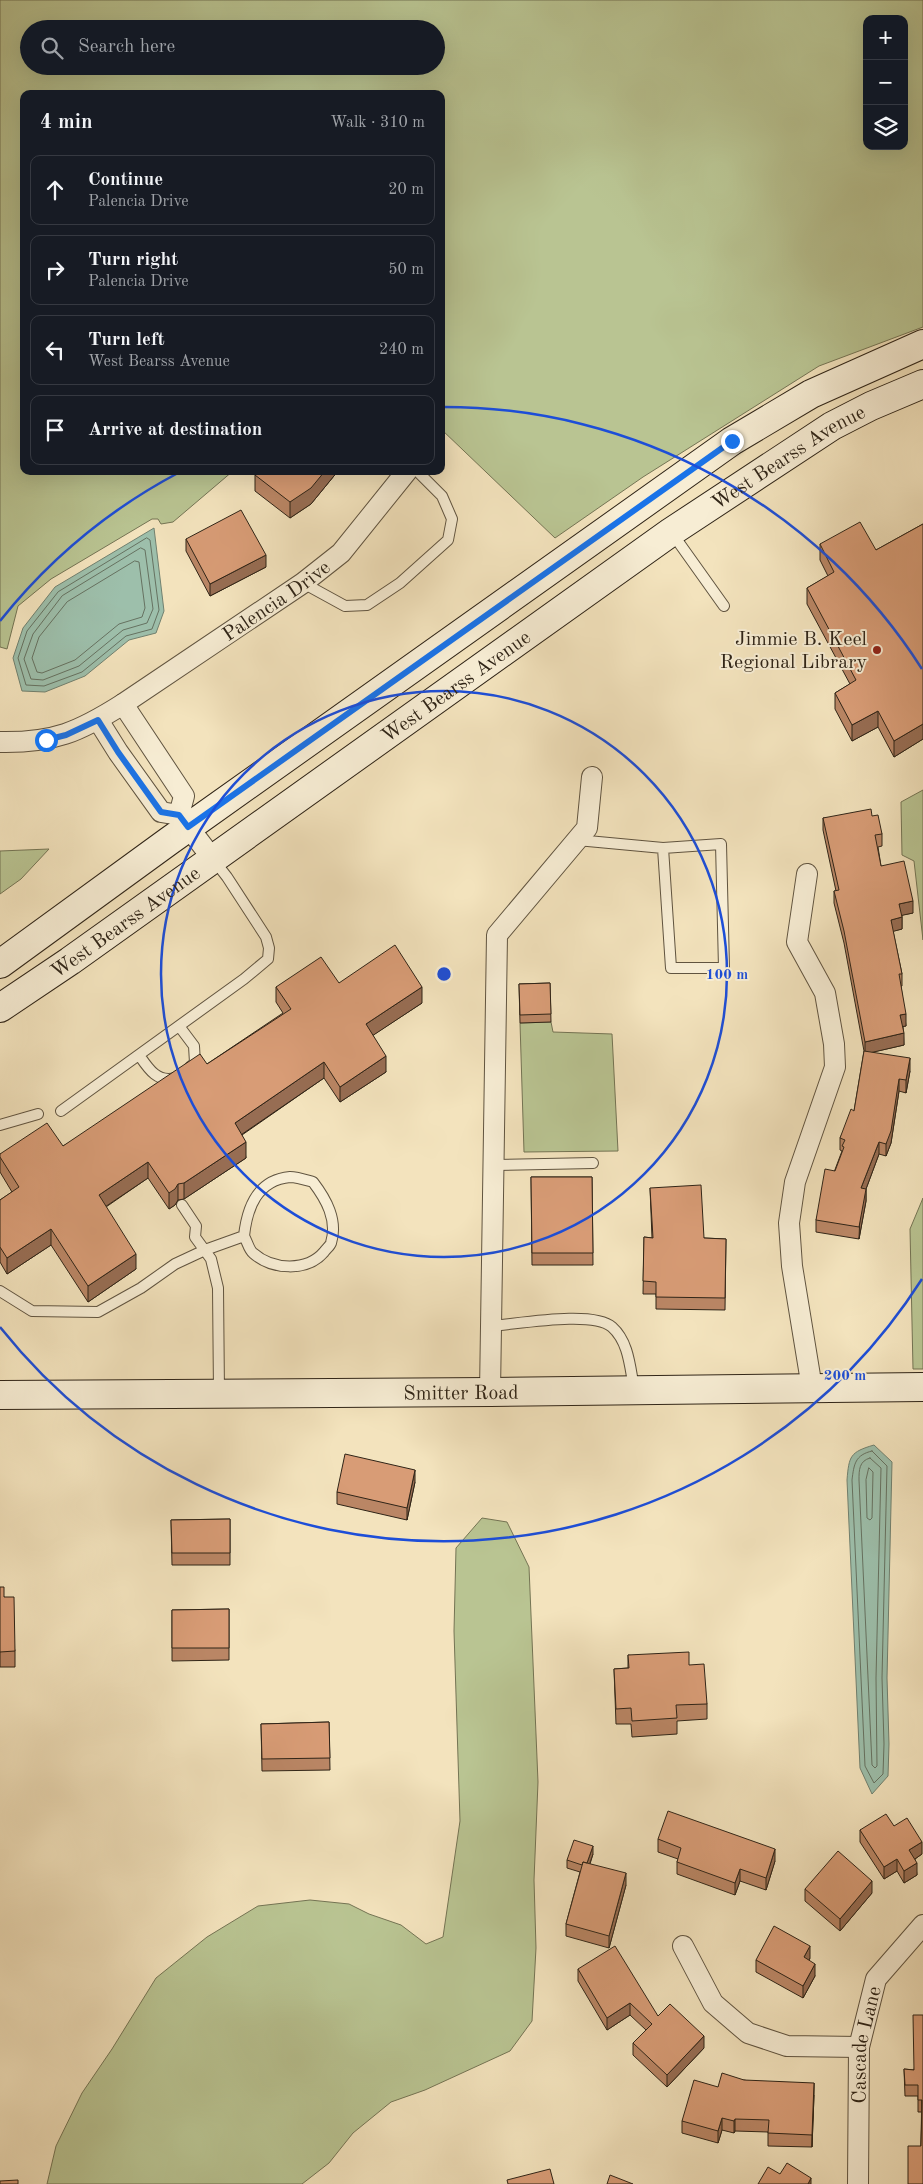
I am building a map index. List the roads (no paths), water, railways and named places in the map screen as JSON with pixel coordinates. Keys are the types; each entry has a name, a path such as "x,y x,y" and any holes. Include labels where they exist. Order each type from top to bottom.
{"main road":[{"name":"West Bearss Avenue","path":"0,964 184,821 732,441 811,394 923,344"},
{"name":"West Bearss Avenue","path":"0,1008 671,532 832,426 871,406 923,384"},
{"path":"671,532 680,495 794,418 811,394"},
{"name":"Smitter Road","path":"0,1395 923,1387"}],"street":[{"name":"Palencia Drive","path":"0,742 30,742 66,735 98,720 124,704 303,584 342,553 404,475"},
{"path":"124,704 184,796 184,821"},
{"path":"98,720 118,752 161,812 184,821 212,858"},
{"path":"490,1392 497,935 587,828 592,777"},
{"path":"807,874 797,942 824,993 834,1044 835,1067 795,1182 789,1223 792,1266 812,1388"},
{"name":"Cascade Lane","path":"858,2184 859,2047 876,1979 923,1925"},
{"path":"683,1946 713,2003 748,2034 787,2046 859,2047"}],"lane":[{"path":"303,584 345,606 367,605 400,583 448,540 452,519 442,496 420,475"},
{"path":"671,532 724,606"},
{"path":"576,840 663,848 720,844 724,968 671,968 663,848"},
{"path":"61,1111 268,959 269,948 266,937 227,877 212,858"},
{"path":"179,1026 194,1046 195,1063 190,1067"},
{"path":"139,1055 148,1068 161,1079 176,1078"},
{"path":"0,1124 38,1114"},
{"path":"494,1166 594,1163"},
{"path":"291,1177 313,1182 326,1200 333,1224 331,1244 318,1259 298,1266 275,1265 253,1253 244,1236 246,1218 254,1198 271,1182 291,1177"},
{"path":"182,1205 196,1226 195,1237 211,1259 218,1288 219,1394"},
{"path":"0,1291 32,1311 98,1312 141,1288 175,1264 205,1250 244,1236"},
{"path":"491,1326 585,1318 604,1322 613,1328 626,1348 634,1390"}],"water":[{"path":"154,528 164,611 156,633 129,640 85,676 45,692 22,691 13,658 23,628 55,587"},
{"path":"874,1445 892,1462 887,1678 888,1776 872,1794 860,1768 847,1480 852,1456 860,1450"}],"place":[{"name":"Jimmie B. Keel Regional Library","path":"877,650"}]}
